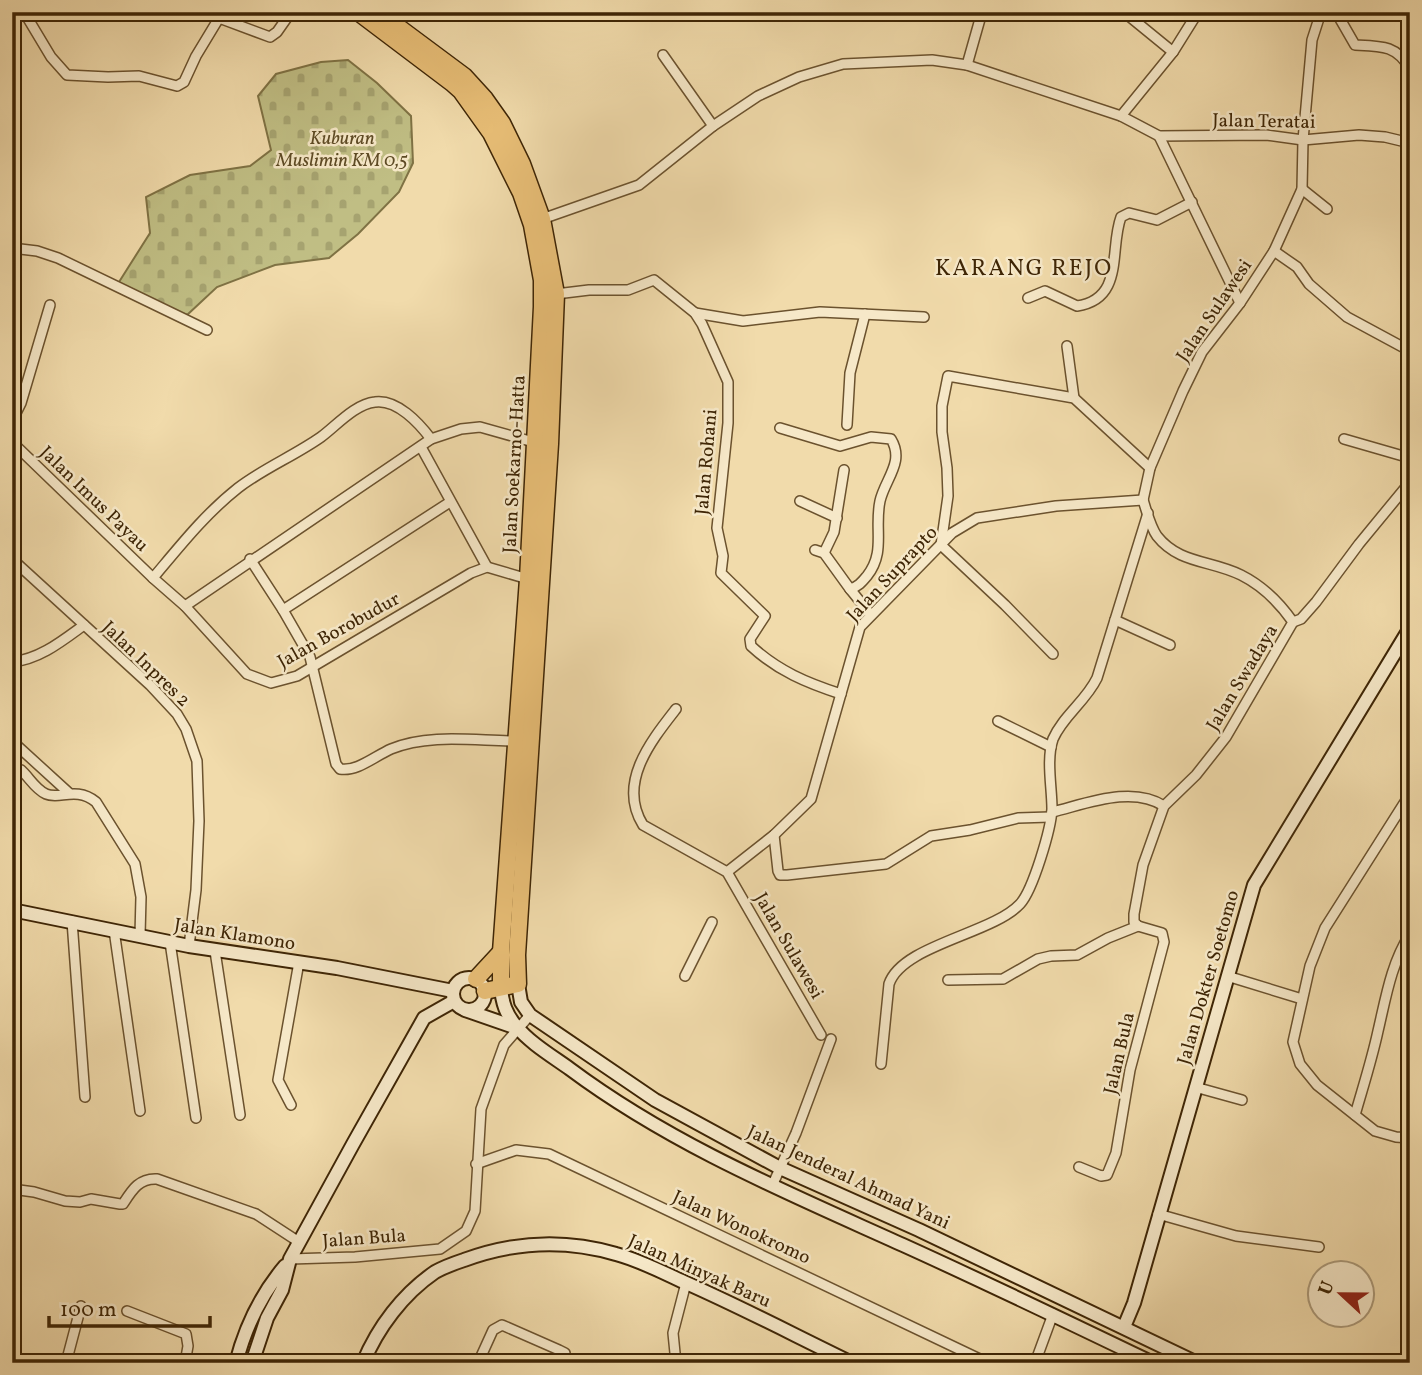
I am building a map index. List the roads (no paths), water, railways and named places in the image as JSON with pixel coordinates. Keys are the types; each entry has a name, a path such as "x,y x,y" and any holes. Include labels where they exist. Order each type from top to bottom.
{"highway":[{"name":"Jalan Soekarno-Hatta","path":"358,12 461,91 496,142 525,203 536,244 542,291 542,443 517,984"},
{"name":"Jalan Soekarno-Hatta","path":"378,12 459,71 478,90 508,133 542,219 556,294 528,579 502,952 487,986"},
{"path":"502,952 487,986 517,984"}],"main road":[{"name":"Jalan Dokter Soetomo","path":"1124,1327 1134,1303 1254,885 1410,628"},
{"name":"Jalan Klamono","path":"12,910 215,951 299,962 456,1000 517,1028"},
{"path":"236,1363 245,1335 270,1284 289,1261 424,1018 456,1000 462,979 487,986 481,1005 472,1010 456,1000"},
{"path":"517,984 521,1002 530,1015"},
{"name":"Jalan Jenderal Ahmad Yani","path":"487,986 517,1028 618,1103 672,1136 772,1186 1053,1314 1153,1363"},
{"name":"Jalan Jenderal Ahmad Yani","path":"530,1015 655,1100 780,1168 919,1230 1197,1363"},
{"name":"Jalan Minyak Baru","path":"363,1363 380,1331 412,1291 437,1271 486,1252 539,1244 592,1248 618,1254 687,1283 852,1363"},
{"path":"252,1363 267,1318 282,1290 289,1261"}],"street":[{"path":"24,12 51,57 67,75 139,76 177,86 184,82 219,18 270,37 291,12"},
{"path":"967,65 982,12"},
{"path":"1124,12 1173,51"},
{"path":"1121,116 1173,51 1198,12"},
{"name":"Jalan Sulawesi","path":"1143,500 1150,468 1202,352 1240,303 1274,251 1302,189 1303,140 1312,40 1321,12"},
{"path":"1336,12 1356,44 1386,47 1403,56 1409,67"},
{"path":"663,55 713,126"},
{"name":"Jalan Teratai","path":"542,219 639,185 713,126 758,96 789,81 828,68 864,62 920,60 967,65 1121,116 1159,136 1266,135 1303,140 1359,135 1410,143"},
{"path":"1159,136 1240,303"},
{"path":"1302,189 1327,209"},
{"path":"1028,298 1045,291 1077,306 1091,302 1106,288 1113,275 1117,228 1121,217 1129,213 1157,219 1192,202"},
{"path":"12,248 37,251 58,258 207,330"},
{"path":"1274,251 1297,267 1309,285 1350,320 1410,351"},
{"name":"Jalan Rohani","path":"556,294 589,290 628,290 654,280 695,313 729,388 717,528 723,556 721,573 765,616 750,639 751,646 768,662 801,681 841,694"},
{"path":"12,421 22,402 50,305"},
{"path":"695,313 743,321 820,312 924,317"},
{"path":"847,425 850,373 865,314"},
{"path":"1068,346 1074,398"},
{"path":"1053,654 941,545 948,496 942,406 948,376 1074,398 1150,468"},
{"path":"153,578 196,527 239,487 307,446 363,407 379,402 403,411 415,418 431,439"},
{"path":"185,606 250,559 431,439 461,429 480,427 542,443"},
{"path":"780,428 840,446 866,438 881,437 891,439 896,447 897,461 879,509 878,558 861,583 850,589"},
{"path":"1344,439 1410,458"},
{"name":"Jalan Imus Payau","path":"12,442 153,578"},
{"path":"421,447 487,567 528,579"},
{"path":"844,470 835,532 819,552 871,615"},
{"path":"1293,622 1301,619 1316,602 1410,482"},
{"name":"Jalan Suprapto","path":"727,872 807,805 814,793 857,634 871,615 952,533 977,518 1056,506 1143,500"},
{"name":"Jalan Swadaya","path":"1138,926 1134,922 1134,914 1143,865 1164,806 1196,775 1226,737 1293,622 1279,602 1250,580 1208,563 1186,559 1174,551 1152,529 1143,500"},
{"path":"800,501 837,518"},
{"path":"283,610 450,502"},
{"path":"881,1064 891,977 916,956 1018,906 1028,893 1051,815 1051,747 1058,729 1093,686 1148,513"},
{"name":"Jalan Inpres 2","path":"12,559 170,706 193,744 197,761 199,821 189,946"},
{"path":"250,559 305,646 313,666 336,764 343,770 393,748 423,740 516,741"},
{"name":"Jalan Borobudur","path":"153,578 185,606 240,668 255,678 276,683 297,676 462,577 487,567"},
{"path":"1115,620 1170,645"},
{"path":"12,663 30,659 52,648 84,625"},
{"path":"676,709 640,761 635,783 635,810 643,825 727,872"},
{"path":"998,721 1051,747"},
{"path":"12,741 69,793"},
{"path":"12,769 21,770 48,796 69,793 86,796 96,802 131,857 139,882 140,936"},
{"path":"1410,794 1325,928 1301,999 1293,1042 1300,1064 1307,1075 1355,1115 1375,1130 1395,1137 1410,1138"},
{"path":"774,835 778,871 780,875 787,876 886,864 930,836 970,830 1018,818 1051,815 1128,796 1146,798 1164,806"},
{"name":"Jalan Sulawesi","path":"727,872 821,1035"},
{"path":"72,921 85,1097"},
{"path":"685,976 712,922"},
{"path":"948,980 1003,979 1041,958 1077,955 1108,937 1138,926"},
{"name":"Jalan Bula","path":"1079,1167 1107,1175 1116,1153 1130,1070 1164,942 1162,933 1138,926"},
{"path":"114,930 140,1111"},
{"path":"1355,1115 1378,1031 1386,989 1410,934"},
{"path":"170,942 195,1118"},
{"path":"215,951 240,1115"},
{"path":"291,1105 278,1080 299,962"},
{"path":"1227,976 1301,999"},
{"path":"476,1164 483,1100 504,1045 530,1015"},
{"path":"772,1186 796,1133 831,1039"},
{"path":"1195,1087 1242,1100"},
{"name":"Jalan Wonokromo","path":"476,1164 516,1150 549,1154 988,1363"},
{"name":"Jalan Bula","path":"289,1261 440,1249 466,1231 475,1211 476,1164"},
{"path":"12,1189 65,1201 80,1202 91,1199 115,1205 123,1204 133,1189 146,1179 157,1179 256,1214 299,1242"},
{"path":"1158,1214 1236,1236 1319,1247"},
{"path":"676,1363 673,1333 687,1283"},
{"path":"66,1363 81,1306"},
{"path":"127,1311 186,1335 188,1346 185,1363"},
{"path":"1035,1363 1053,1314"},
{"path":"478,1363 493,1330 502,1325 565,1353 565,1363"}],"district":[{"name":"KARANG REJO","path":"1024,267"}],"park label":[{"name":"Kuburan Muslimin KM 0,5","path":"342,148"}]}
